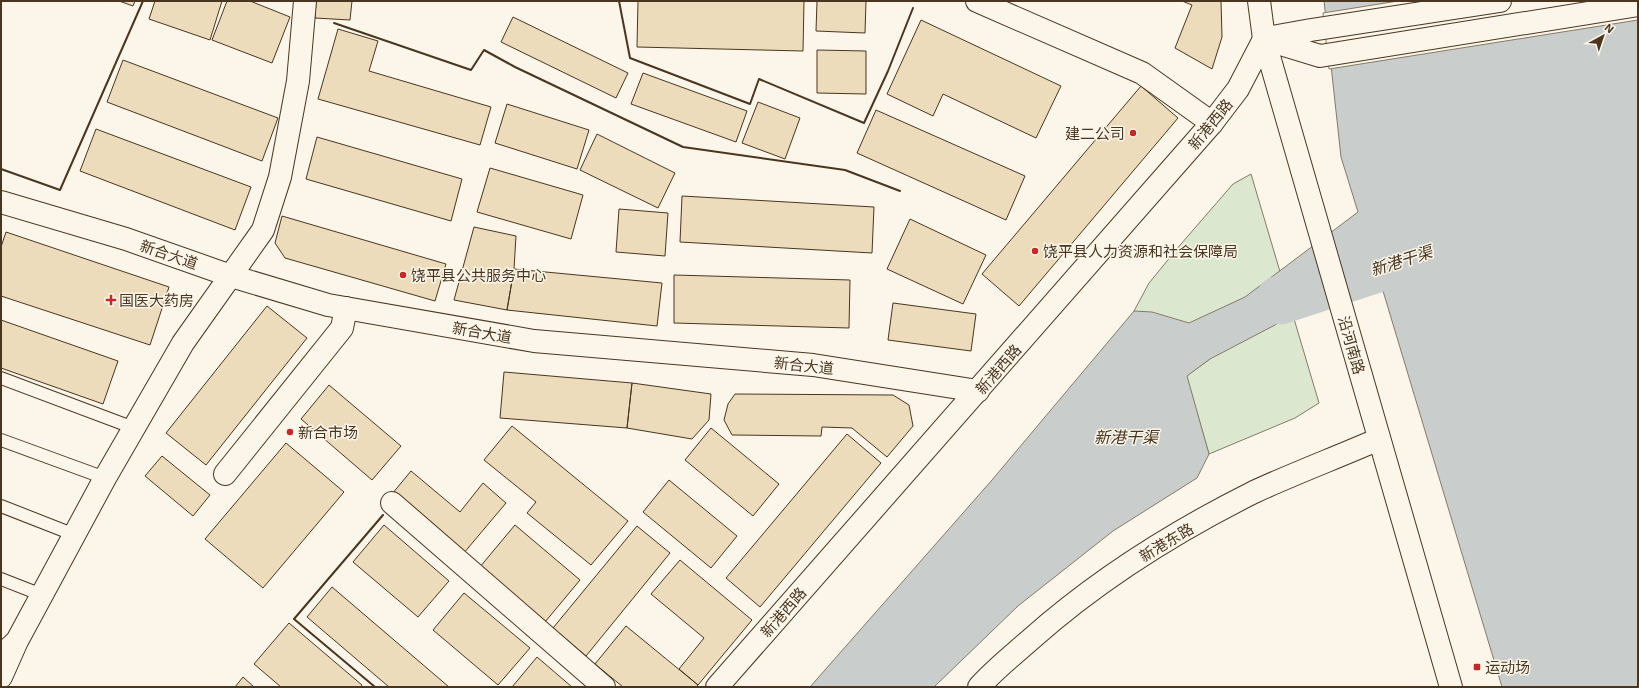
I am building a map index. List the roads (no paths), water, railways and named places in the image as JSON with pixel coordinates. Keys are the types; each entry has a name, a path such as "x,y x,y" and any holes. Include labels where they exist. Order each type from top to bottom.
{"main road":[{"path":"1,677 17,641 105,478 182,343 264,230 280,178 298,81 305,1"},
{"path":"977,1 1142,73 1212,123"},
{"name":"沿河南路","path":"1259,1 1264,39 1451,687"},
{"path":"1264,39 1500,1"},
{"path":"1264,39 1320,56 1638,5"},
{"name":"新港西路","path":"717,687 1212,123 1238,89 1264,39"},
{"name":"新合大道","path":"1,202 126,239 231,276 328,305 534,341 813,365 978,391"},
{"path":"225,474 342,328 346,308"},
{"name":"新港东路","path":"978,687 1042,629 1091,589 1145,554 1254,492 1379,439"},
{"path":"392,503 604,687"},
{"path":"1,656 17,641"}],"lane":[{"path":"1,378 134,428"},
{"path":"1,440 105,478"},
{"path":"1,506 75,535"},
{"path":"1,579 42,595"}],"water":[{"path":"1324,1 1638,1 1638,687 1502,687 1371,251 1275,325 1210,359 1187,376 1209,454 1197,478 1113,531 1018,606 934,687 810,687 992,480 1134,311 1152,312 1189,323 1245,297 1358,212 1341,157"}],"waterway":[{"name":"新港干渠","path":"1280,300 1441,247"}],"place":[{"name":"建二公司","path":"1133,133"},
{"name":"饶平县人力资源和社会保障局","path":"1035,251"},
{"name":"饶平县公共服务中心","path":"403,275"},
{"name":"国医大药房","path":"111,300"},
{"name":"新合市场","path":"290,432"},
{"name":"运动场","path":"1477,667"}]}
